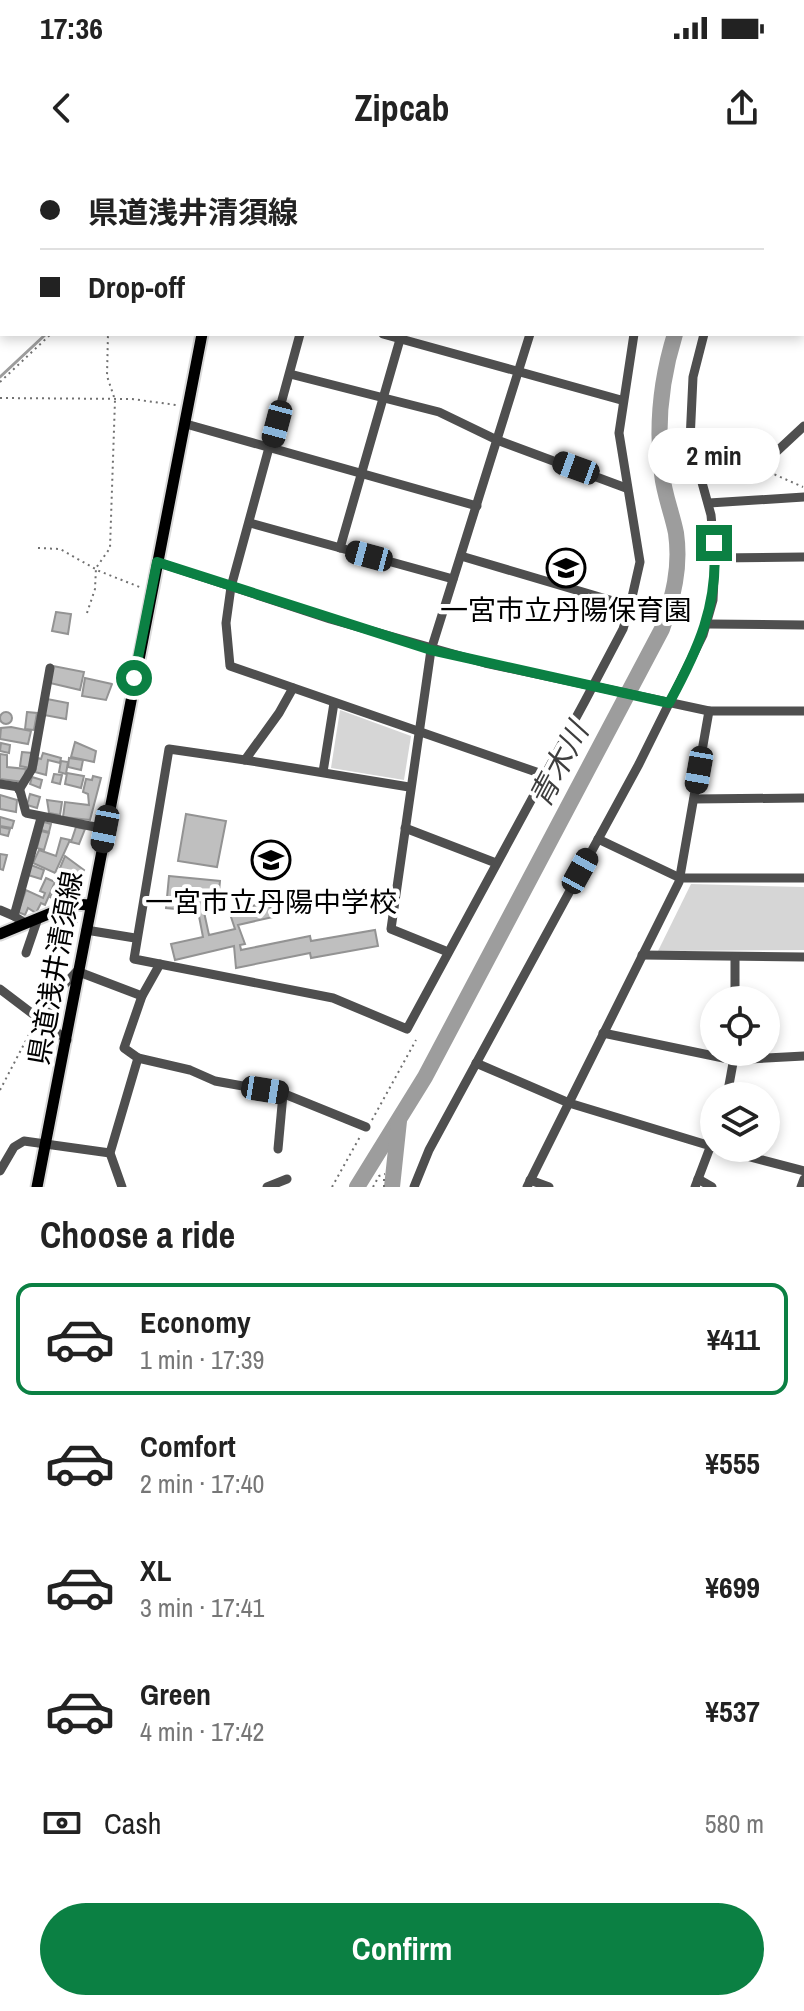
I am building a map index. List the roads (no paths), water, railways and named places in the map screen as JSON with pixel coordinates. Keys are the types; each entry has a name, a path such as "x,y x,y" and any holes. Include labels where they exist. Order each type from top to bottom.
{"main road":[{"name":"県道浅井清須線","path":"37,1187 202,336"},
{"path":"0,934 73,904 90,905"}],"street":[{"path":"300,336 231,587 226,623 230,666 545,775"},
{"path":"448,952 391,929 409,787 431,650 529,336"},
{"path":"409,787 169,749 135,938 134,959 333,998 407,1029 593,686 630,606 640,562 619,433 621,400 634,336"},
{"path":"414,1187 429,1150 598,839 665,702 708,624 715,558 709,503 698,468 689,462 693,377 703,336"},
{"path":"340,548 401,337 621,400"},
{"path":"290,374 439,412 497,440 626,488"},
{"path":"186,424 477,506"},
{"path":"724,452 759,468 804,426"},
{"path":"709,503 804,497"},
{"path":"250,523 453,579"},
{"path":"461,556 630,606"},
{"path":"715,558 804,557"},
{"path":"157,562 431,650 709,711 804,711"},
{"path":"708,624 804,625"},
{"path":"19,790 32,769 50,668"},
{"path":"245,760 293,688"},
{"path":"323,772 334,703"},
{"path":"549,1187 528,1184 680,878 709,711"},
{"path":"0,784 15,785 26,813 105,829"},
{"path":"694,799 804,798"},
{"path":"14,916 41,818"},
{"path":"405,828 496,863"},
{"path":"598,839 680,878 804,878"},
{"path":"1,913 25,923"},
{"path":"26,953 44,916"},
{"path":"87,927 135,938"},
{"path":"642,955 804,957"},
{"path":"735,957 735,986"},
{"path":"160,964 142,996 124,1048 138,1058 190,1070 215,1081 283,1094 366,1127"},
{"path":"41,1020 63,986 80,970 142,996"},
{"path":"0,989 67,1040"},
{"path":"603,1033 700,1050"},
{"path":"780,1056 804,1056"},
{"path":"122,1187 110,1153 138,1058"},
{"path":"476,1063 569,1103 700,1141"},
{"path":"278,1149 283,1094"},
{"path":"0,1171 6,1157 24,1141 110,1153"},
{"path":"706,1162 697,1183 712,1187"},
{"path":"773,1162 804,1171"},
{"path":"267,1187 287,1179"},
{"path":"801,1187 804,1179"}],"waterway":[{"path":"0,377 44,336"},
{"name":"青木川","path":"357,1187 425,1077 662,629 677,570 676,533 660,456 663,386 674,336"},
{"path":"392,1187 399,1121"}],"place":[{"name":"一宮市立丹陽保育園","path":"566,568"},
{"name":"一宮市立丹陽中学校","path":"271,860"}]}
